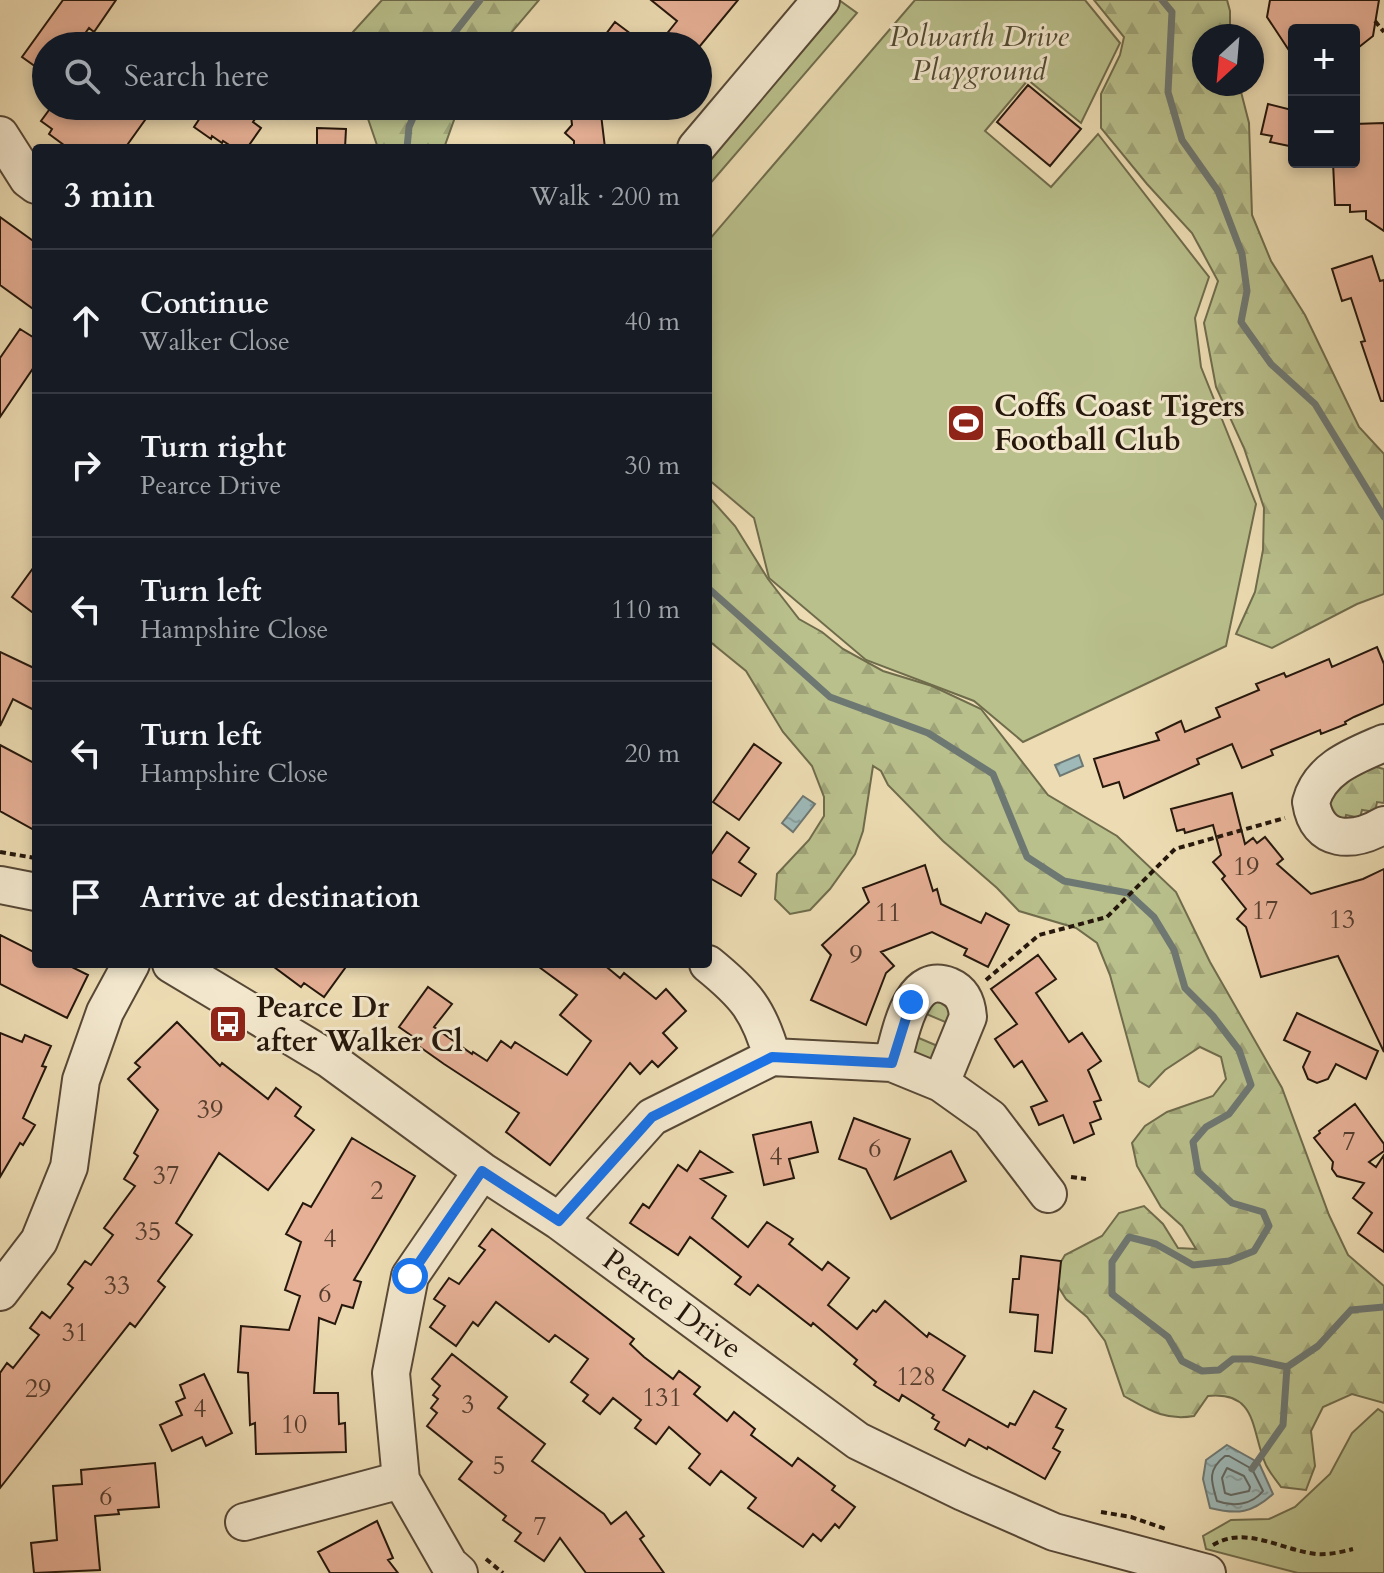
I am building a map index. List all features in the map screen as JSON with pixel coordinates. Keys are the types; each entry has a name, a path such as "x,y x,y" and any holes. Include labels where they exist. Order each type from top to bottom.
{"street":[{"path":"699,144 821,0"},
{"path":"0,135 32,182"},
{"path":"1384,743 1330,771 1320,780 1311,802 1318,824 1338,837 1356,837 1384,825"},
{"path":"0,885 32,891"},
{"path":"712,967 741,992 763,1026 772,1057"},
{"path":"0,1292 39,1241 69,1167 81,1080 105,1012 129,968"},
{"name":"Pearce Drive","path":"178,968 329,1059 482,1171 559,1221 858,1441 1054,1532 1156,1555 1206,1561"},
{"path":"892,1063 911,1002 919,991 930,985 944,984 954,988 967,1005 968,1017 941,1083"},
{"path":"559,1221 652,1117 772,1057 892,1063 941,1083 990,1118 1048,1194"},
{"path":"469,1563 449,1564 401,1480 391,1373 410,1276 482,1171"},
{"path":"244,1522 401,1480"}],"path":[{"path":"1375,21 1384,32"},
{"path":"976,989 1039,935 1107,917 1175,849 1296,816"},
{"path":"0,852 32,857"},
{"path":"1100,1512 1159,1525 1156,1555"},
{"path":"1206,1561 1225,1538 1251,1537 1316,1554 1353,1549"},
{"path":"469,1563 495,1568 503,1573"}],"green space":[{"path":"382,0 539,0 512,32 353,32"},
{"path":"839,0 857,13 712,181 712,150"},
{"name":"Coffs Coast Tigers Football Club","path":"915,0 1085,0 1120,43 1081,123 1028,80 985,131 1051,187 1098,134 1209,277 1195,318 1201,367 1256,504 1226,646 1023,742 974,701 866,660 769,578 754,518 712,482 712,236"},
{"path":"1094,0 1227,0 1230,24 1192,24 1192,96 1242,96 1249,123 1252,215 1271,261 1305,315 1359,427 1384,454 1384,594 1357,604 1272,648 1236,634 1255,592 1263,550 1264,508 1244,448 1216,387 1204,323 1218,281 1192,233 1101,128 1101,94 1120,55 1124,37"},
{"path":"368,120 454,120 445,144 377,144"},
{"path":"712,500 735,526 768,579 799,619 883,671 932,686 981,709 1048,795 1117,836 1176,892 1210,962 1282,1088 1329,1215 1348,1255 1384,1286 1384,1403 1352,1394 1323,1407 1311,1431 1315,1466 1306,1490 1281,1487 1266,1465 1245,1407 1236,1400 1225,1396 1208,1396 1194,1416 1174,1417 1149,1410 1124,1396 1105,1341 1087,1317 1066,1299 1052,1277 1065,1255 1102,1236 1119,1213 1144,1206 1163,1224 1178,1248 1196,1249 1182,1226 1161,1207 1137,1166 1132,1143 1145,1126 1167,1112 1213,1096 1226,1079 1221,1057 1200,1047 1165,1070 1149,1087 1139,1081 1110,975 1097,943 1076,928 1019,911 943,841 888,785 881,771 873,766 863,831 855,854 830,889 810,910 790,914 775,899 777,874 809,840 824,816 824,797 812,766 783,732 746,671 712,643"},
{"path":"1360,763 1384,769 1384,803 1377,802 1375,812 1362,810 1360,818 1346,815 1345,821 1332,824 1323,792"},
{"path":"946,997 957,1027 917,1010"},
{"path":"907,1033 947,1050 930,1060 911,1052"},
{"path":"1378,1409 1384,1413 1384,1573 1298,1573 1206,1549 1203,1536 1231,1520 1269,1519 1295,1507 1330,1474 1352,1433"}],"water":[{"path":"1079,755 1083,766 1060,776 1055,765"},
{"path":"803,796 815,804 793,832 782,823"},
{"path":"1227,1445 1259,1463 1273,1494 1251,1509 1237,1512 1210,1508 1203,1479 1206,1460"}],"building":[{"path":"63,0 116,0 94,32 89,28 86,32 40,32"},
{"path":"651,0 738,0 712,32 668,32 677,21"},
{"path":"1270,0 1379,0 1373,36 1360,46 1360,24 1288,24 1288,49 1267,17"},
{"path":"615,22 628,32 608,32"},
{"path":"32,43 32,64 22,57"},
{"path":"1028,85 1081,129 1050,166 997,122"},
{"path":"1268,104 1288,109 1288,146 1270,142 1272,136 1261,134"},
{"path":"145,120 128,144 63,144 49,134 52,129 41,121"},
{"path":"199,120 254,120 261,128 250,144 228,144 212,136 211,139 194,127"},
{"path":"571,120 602,120 605,144 574,144 565,133 572,125"},
{"path":"1384,123 1384,231 1366,219 1366,211 1350,212 1350,205 1335,205 1333,168 1360,168 1360,124"},
{"path":"317,128 346,129 345,144 317,144"},
{"path":"0,217 32,240 32,308 0,285"},
{"path":"1372,256 1380,281 1384,280 1384,401 1381,401 1361,342 1365,341 1351,298 1342,301 1332,269"},
{"path":"20,329 32,336 32,370 0,417 0,358"},
{"path":"32,570 32,612 12,597"},
{"path":"1377,647 1384,664 1384,704 1354,717 1346,724 1321,734 1320,730 1271,750 1273,755 1242,768 1232,744 1197,759 1199,764 1124,798 1119,782 1103,787 1094,759 1159,740 1156,733 1181,721 1185,732 1220,717 1216,708 1259,690 1256,684 1284,673 1286,677 1329,659 1332,667"},
{"path":"0,652 32,667 32,709 13,699 0,726"},
{"path":"754,744 781,763 739,820 713,802"},
{"path":"0,745 32,762 32,829 0,811"},
{"path":"1232,793 1245,844 1253,838 1257,843 1265,837 1283,859 1277,864 1311,894 1363,879 1384,869 1384,1052 1338,956 1261,977 1246,927 1237,919 1246,909 1222,879 1225,876 1213,862 1221,855 1213,825 1185,833 1184,829 1177,831 1171,809"},
{"path":"727,832 749,848 739,862 756,874 741,896 712,879 712,853"},
{"path":"925,865 933,891 937,889 941,904 981,923 986,913 1009,925 988,967 964,955 967,949 932,932 881,952 894,966 886,973 866,1025 811,1000 831,955 822,945 869,902 863,888"},
{"path":"0,935 32,951 32,968 74,968 88,975 67,1018 0,984"},
{"path":"1038,955 1056,979 1036,993 1069,1042 1082,1033 1101,1061 1088,1070 1101,1100 1094,1102 1101,1119 1090,1123 1094,1134 1074,1143 1063,1115 1039,1125 1031,1107 1047,1101 1022,1061 1014,1067 995,1039 1017,1024 991,989"},
{"path":"275,968 345,968 324,997 304,983 301,987"},
{"path":"540,968 608,968 620,978 624,973 656,999 666,989 686,1011 663,1033 677,1048 658,1067 652,1061 640,1074 630,1063 550,1165 506,1132 519,1113 410,1040 412,1036 399,1027 428,987 452,1004 434,1027 472,1054 487,1061 501,1041 511,1048 515,1042 567,1075 591,1041 560,1015 577,995"},
{"path":"1297,1013 1378,1051 1366,1079 1336,1064 1328,1079 1317,1083 1308,1079 1303,1067 1310,1052 1284,1040"},
{"path":"177,1022 220,1066 222,1063 268,1099 276,1088 301,1107 295,1116 314,1130 268,1190 219,1153 176,1223 192,1235 158,1281 165,1287 135,1327 130,1323 0,1488 0,1373 7,1363 13,1368 39,1335 30,1328 42,1312 50,1318 73,1288 68,1284 85,1261 91,1265 113,1235 104,1228 135,1186 124,1179 138,1156 134,1153 158,1110 128,1079 140,1067 135,1063"},
{"path":"0,1033 22,1042 25,1035 51,1046 42,1066 46,1067 23,1118 35,1125 0,1177"},
{"path":"1355,1104 1384,1144 1384,1151 1369,1162 1376,1167 1384,1155 1384,1252 1358,1233 1372,1213 1353,1198 1364,1183 1337,1176 1332,1169 1333,1162 1314,1138"},
{"path":"854,1118 910,1139 895,1179 951,1151 966,1181 891,1219 866,1169 839,1159"},
{"path":"811,1122 818,1152 789,1159 794,1178 764,1185 753,1135"},
{"path":"352,1138 415,1176 354,1280 361,1282 353,1308 342,1305 335,1324 319,1318 314,1393 338,1393 339,1424 345,1423 346,1452 256,1454 255,1423 250,1425 248,1373 238,1372 241,1326 289,1330 300,1296 285,1290 301,1242 286,1234 303,1203 311,1207"},
{"path":"700,1151 732,1172 701,1179 726,1196 712,1218 748,1247 767,1222 793,1239 789,1244 822,1270 828,1262 849,1278 828,1305 857,1329 885,1301 927,1337 929,1333 965,1356 943,1390 1008,1427 1010,1423 1015,1425 1034,1391 1066,1409 1056,1427 1063,1430 1053,1448 1060,1452 1045,1479 988,1447 969,1439 965,1446 935,1429 939,1422 932,1418 934,1415 902,1395 899,1401 874,1385 876,1382 854,1364 857,1360 813,1323 811,1326 758,1285 750,1295 735,1284 741,1277 690,1237 678,1255 630,1223 643,1204 649,1208 678,1165 687,1171"},
{"path":"492,1229 634,1339 630,1344 644,1357 673,1379 679,1371 700,1387 694,1394 727,1421 734,1412 755,1429 751,1435 792,1466 798,1458 835,1486 832,1490 855,1507 839,1528 835,1524 821,1541 813,1534 803,1547 748,1508 756,1498 721,1471 710,1485 689,1468 700,1454 669,1427 656,1444 635,1428 641,1420 613,1398 600,1414 583,1401 588,1395 571,1382 588,1359 555,1335 549,1342 496,1302 478,1326 473,1322 456,1346 430,1327 445,1306 434,1299 449,1278 459,1284 485,1250 479,1246"},
{"path":"1021,1256 1061,1261 1052,1353 1035,1351 1038,1315 1010,1312 1013,1279 1019,1279"},
{"path":"452,1354 507,1397 498,1408 545,1444 532,1461 604,1514 611,1524 626,1512 644,1536 640,1539 664,1573 586,1573 560,1538 544,1561 515,1541 521,1533 503,1520 506,1516 459,1479 472,1462 427,1426 437,1413 431,1408 438,1399 433,1395 440,1386 432,1379"},
{"path":"204,1374 232,1433 206,1446 202,1437 172,1451 160,1425 182,1415 176,1402 185,1398 180,1385"},
{"path":"155,1463 159,1507 118,1510 119,1514 95,1516 100,1570 34,1573 31,1543 57,1540 53,1486 82,1484 81,1470"},
{"path":"377,1521 393,1558 388,1560 398,1573 330,1573 318,1552"}],"waterway":[{"path":"455,32 480,0"},
{"path":"1162,0 1172,12 1168,92 1182,140 1218,191 1242,254 1247,291 1241,322 1271,364 1315,404 1384,517"},
{"path":"407,144 412,120"},
{"path":"712,592 830,697 928,733 993,774 1027,857 1064,881 1128,893 1154,917 1174,950 1185,988 1213,1016 1239,1050 1251,1085 1229,1114 1206,1127 1193,1142 1198,1172 1232,1203 1263,1212 1269,1226 1254,1251 1229,1261 1193,1265 1156,1244 1129,1237 1112,1262 1112,1294 1168,1337 1182,1361 1202,1371 1219,1370 1233,1359 1251,1359 1287,1367 1318,1346 1351,1310 1384,1307"},
{"path":"1252,1469 1283,1425 1287,1367"}],"place":[{"name":"Coffs Coast Tigers Football Club","path":"966,423"},
{"name":"Pearce Dr after Walker Cl","path":"228,1024"}],"route":[{"path":"410,1276 482,1171 559,1221 652,1117 772,1057 892,1063 911,1002"}],"park label":[{"name":"Polwarth Drive Playground","path":"979,53"}]}
